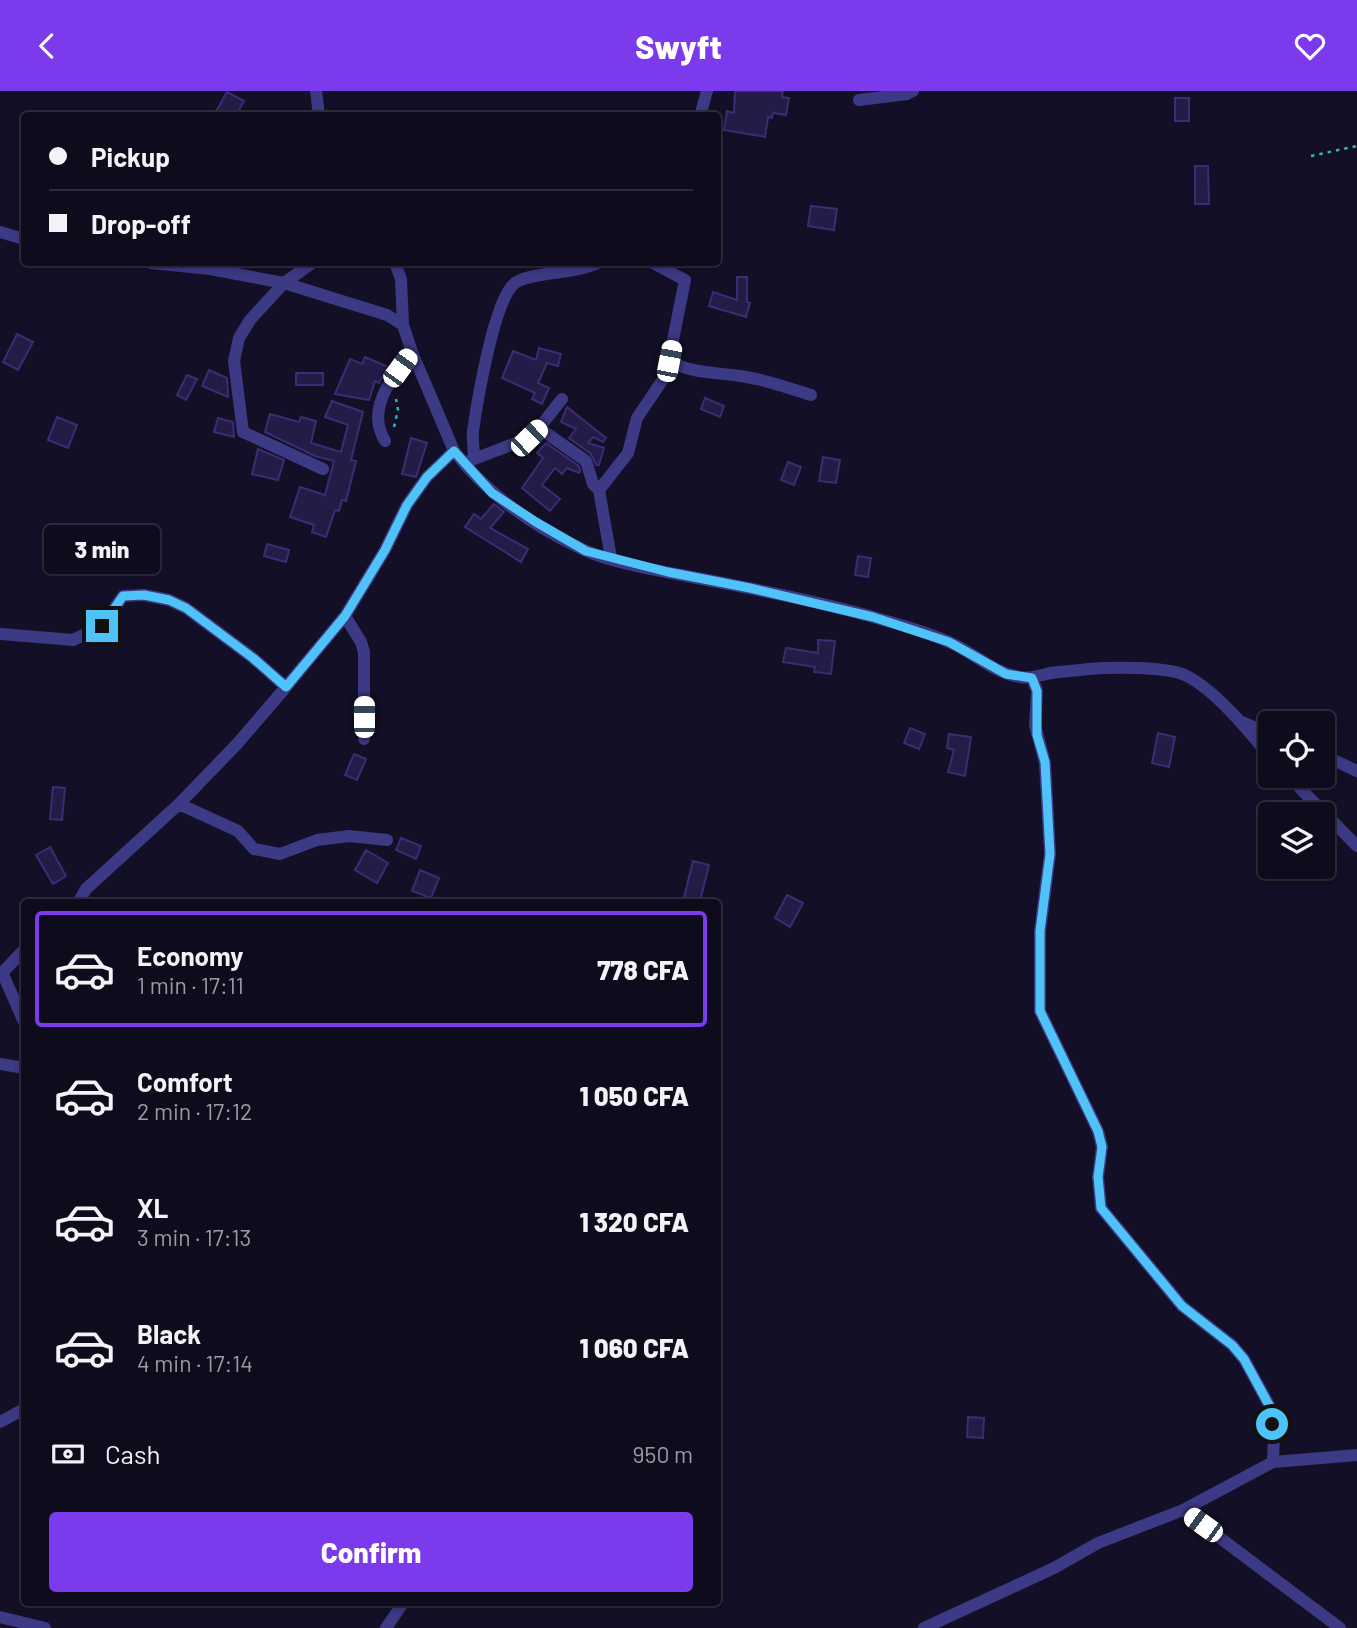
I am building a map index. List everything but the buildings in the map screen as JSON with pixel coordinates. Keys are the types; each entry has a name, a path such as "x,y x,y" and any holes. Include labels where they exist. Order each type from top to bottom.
{"street":[{"path":"316,91 319,112"},
{"path":"702,109 706,91"},
{"path":"859,100 913,91"},
{"path":"0,232 21,238"},
{"path":"180,266 284,283 387,315 403,325"},
{"path":"308,266 284,283 250,320 239,338 234,361 243,432 323,469"},
{"path":"396,266 401,279 403,325 454,451 469,461 492,493 586,551 873,617 949,642 1006,674 1032,678 1049,673 1096,668 1170,670 1187,676 1203,687 1240,721 1258,743"},
{"path":"469,461 478,399 505,294 524,278 588,266"},
{"path":"599,490 628,453 637,418 666,375 685,280 659,266"},
{"path":"385,441 378,423 382,397 388,384 412,352"},
{"path":"669,361 682,368 714,375 741,376 811,395"},
{"path":"469,461 529,438 562,399"},
{"path":"539,428 586,461 593,484 599,490 611,558"},
{"path":"80,899 86,889 179,803 237,744 286,687 345,616 385,550 407,505 427,477 454,451"},
{"path":"0,634 73,640 102,626 123,596 144,595 169,600 186,608 253,658 286,687"},
{"path":"345,616 364,652 364,739"},
{"path":"1032,678 1037,691 1037,735 1045,762 1050,854 1040,931 1040,1011 1098,1131 1102,1147 1098,1177 1101,1208 1182,1306 1232,1345 1244,1359 1269,1405 1274,1433 1273,1462"},
{"path":"1240,721 1258,729"},
{"path":"1335,761 1357,771"},
{"path":"1300,788 1357,846"},
{"path":"179,803 238,831 254,849 280,854 317,840 349,836 387,840"},
{"path":"21,953 1,974 21,1016"},
{"path":"0,1065 21,1068"},
{"path":"0,1422 21,1411"},
{"path":"924,1628 1054,1568 1098,1543 1182,1510 1273,1462 1357,1455"},
{"path":"1182,1510 1333,1626"},
{"path":"386,1628 401,1606"},
{"path":"0,1617 45,1628"}],"path":[{"path":"1311,156 1357,146"},
{"path":"385,441 391,434 398,410 388,384"}],"route":[{"path":"102,626 123,596 144,595 169,600 186,608 234,643 286,687 345,616 385,550 407,505 427,477 454,451 492,493 586,551 873,617 949,642 1006,674 1032,678 1037,691 1035,725 1045,762 1050,854 1040,931 1040,1011 1098,1131 1102,1147 1098,1177 1101,1208 1182,1306 1232,1345 1244,1359 1269,1405 1272,1424"}]}
